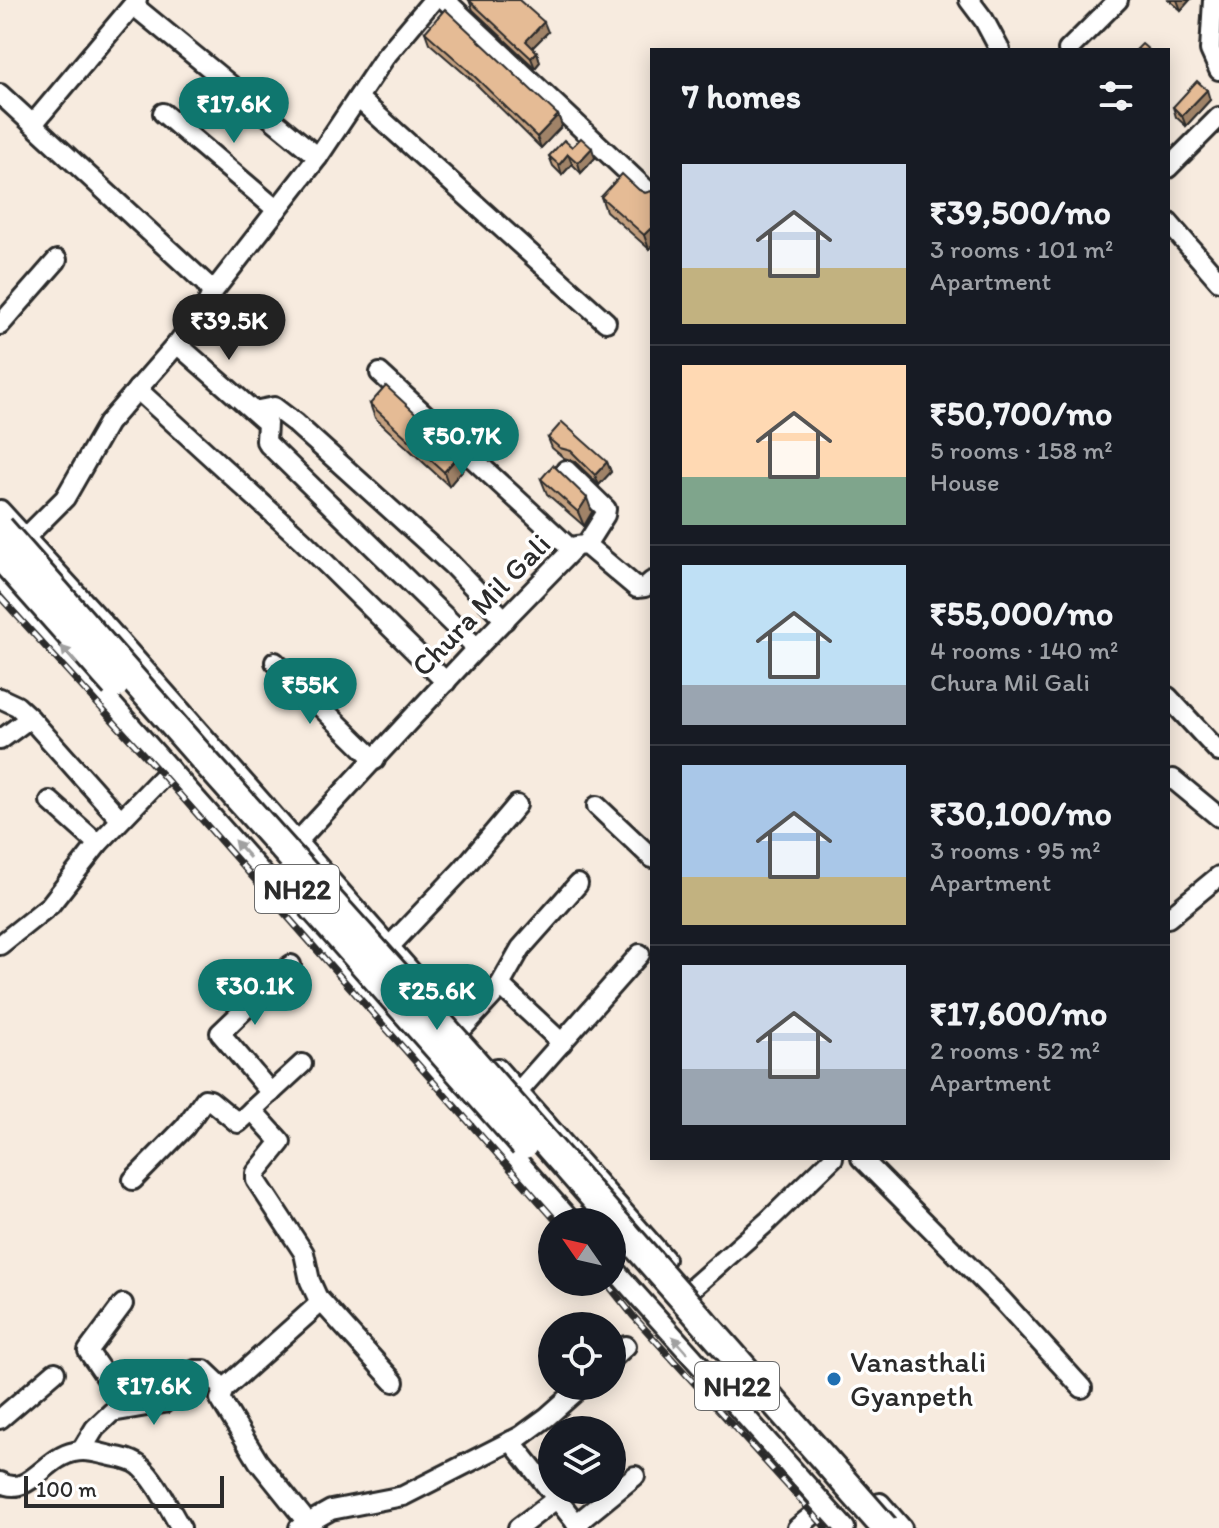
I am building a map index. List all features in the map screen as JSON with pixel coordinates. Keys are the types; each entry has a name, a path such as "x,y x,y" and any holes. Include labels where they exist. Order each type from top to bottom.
{"highway":[{"name":"NH22","path":"0,528 885,1528"},
{"name":"NH22","path":"0,556 582,1208"},
{"name":"NH22","path":"626,1259 862,1528"}],"street":[{"path":"25,538 65,498 108,423 177,344 212,293 318,157 385,57 435,0 650,193"},
{"path":"969,0 999,48"},
{"path":"1070,48 1118,0"},
{"path":"1213,0 1210,50 1219,70"},
{"path":"33,124 135,2 318,157"},
{"path":"1,97 205,283 212,293"},
{"path":"358,98 606,322"},
{"path":"163,113 277,210"},
{"path":"1170,166 1219,117"},
{"path":"1170,224 1219,281"},
{"path":"0,325 57,260"},
{"path":"177,344 267,423 266,441 269,445 477,648"},
{"path":"380,373 579,548 605,515 606,509 566,470"},
{"path":"137,389 303,541 446,682"},
{"path":"254,411 274,407 295,423 451,564 505,620"},
{"path":"0,510 902,1528"},
{"name":"Chura Mil Gali","path":"297,842 477,648 579,548 633,586 641,589 650,582"},
{"path":"0,578 560,1208"},
{"path":"39,621 73,591"},
{"path":"275,662 375,760"},
{"path":"0,698 17,706 30,718 120,819"},
{"path":"1170,699 1219,752"},
{"path":"0,740 30,718"},
{"path":"0,945 50,905 120,819 170,769"},
{"path":"1173,779 1219,817"},
{"path":"50,801 98,844"},
{"path":"389,947 462,870 517,805"},
{"path":"597,806 650,856"},
{"path":"291,904 325,875"},
{"path":"1170,916 1219,876"},
{"path":"462,1029 500,985 515,956 578,884"},
{"path":"518,1092 640,954"},
{"path":"271,1093 220,1033 291,965"},
{"path":"500,985 562,1043"},
{"path":"133,1180 185,1127 205,1099 237,1123 302,1064"},
{"path":"252,1110 281,1142 256,1173 256,1180 304,1253 310,1281 320,1300 394,1382"},
{"path":"691,1289 831,1160"},
{"path":"863,1160 1001,1299 1082,1388"},
{"path":"626,1283 845,1528"},
{"path":"320,1300 316,1309 220,1395 223,1406 258,1461 303,1525 331,1510 403,1496 511,1441 566,1400"},
{"path":"123,1304 88,1351 127,1408"},
{"path":"718,1388 752,1359"},
{"path":"81,1451 104,1418 112,1412 164,1403 191,1373 200,1369 224,1389"},
{"path":"0,1419 55,1372"},
{"path":"511,1441 538,1476"},
{"path":"0,1482 12,1488 22,1486 55,1460 81,1451 127,1459 138,1464 181,1528"},
{"path":"560,1504 578,1526 635,1476"},
{"path":"518,1528 549,1504"},
{"path":"797,1528 824,1506"}],"building":[{"path":"469,0 519,0 544,22 526,41 537,52 531,58"},
{"path":"445,9 558,115 537,137 425,32"},
{"path":"1197,81 1207,90 1182,116 1173,107"},
{"path":"581,138 592,148 578,163 568,154 559,165 549,156 564,140 572,147"},
{"path":"622,174 639,190 650,192 650,229 644,235 601,197"},
{"path":"386,386 460,454 444,472 370,404"},
{"path":"562,422 607,462 595,475 571,451 560,448 548,438"},
{"path":"553,465 587,498 578,512 541,479"}],"railway":[{"path":"0,597 165,778 545,1208"},
{"path":"617,1296 826,1528"}],"place":[{"name":"Vanasthali Gyanpeth","path":"834,1379"}]}
